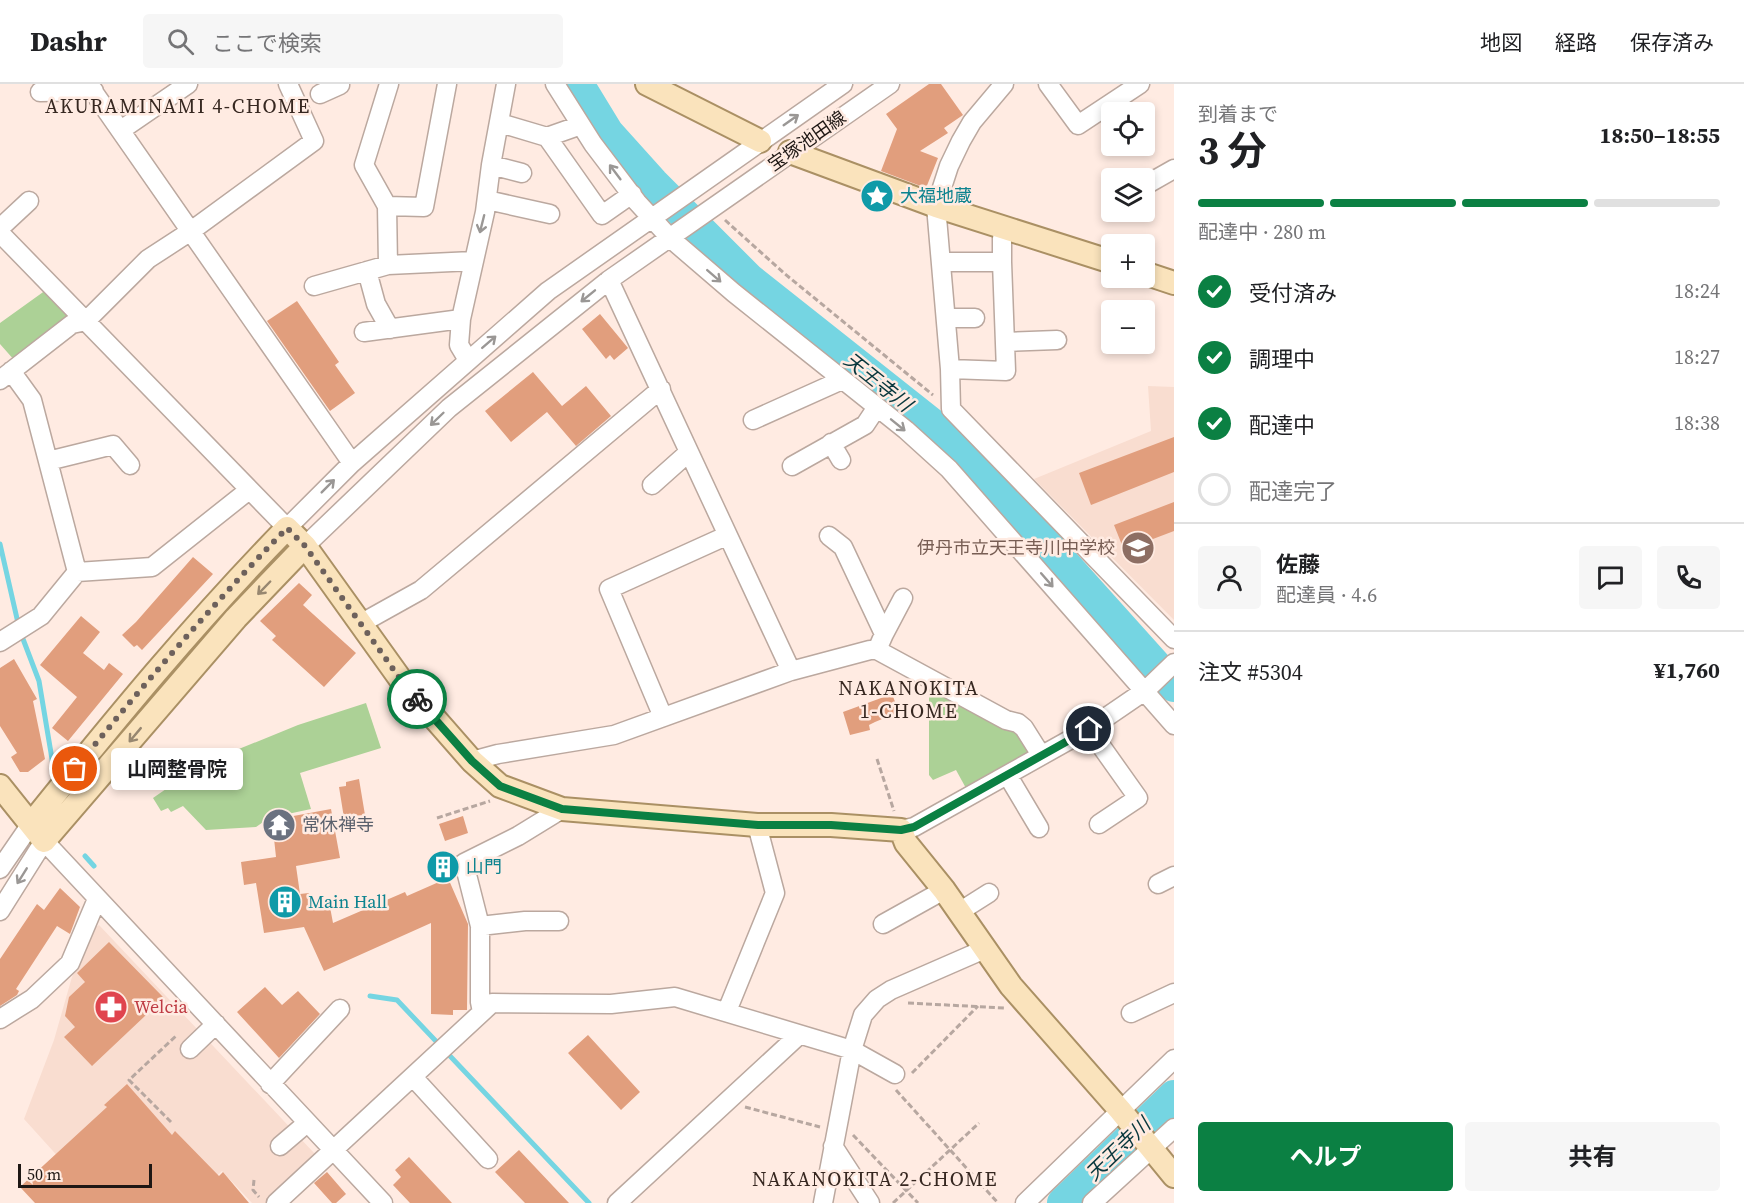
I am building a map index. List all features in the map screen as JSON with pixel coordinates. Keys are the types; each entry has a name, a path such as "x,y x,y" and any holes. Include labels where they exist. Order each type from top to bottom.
{"main road":[{"path":"647,84 760,141"},
{"path":"790,152 936,206 1101,259"},
{"path":"1155,277 1174,283"},
{"path":"37,833 155,670 219,597 287,528 305,546 401,680 472,761 500,786 562,809 758,825 831,825 901,830 906,843 944,890 1011,986 1123,1113 1174,1176"},
{"path":"37,833 305,546"},
{"path":"0,786 37,833"}],"street":[{"path":"121,130 188,84"},
{"path":"77,572 32,400 6,376 72,324 86,321 148,259 191,231 314,141 288,84"},
{"path":"388,264 387,206 364,165 389,84"},
{"path":"387,206 424,207 447,84"},
{"path":"468,360 459,345 461,319 487,200 490,165 506,84"},
{"path":"555,84 581,125 632,194 734,293 877,407 949,469 1148,687 1174,725"},
{"path":"0,233 287,528 352,463 548,291 843,84"},
{"name":"宝塚池田線","path":"305,546 449,408 609,280 673,235 718,208 790,152 890,84"},
{"path":"1004,84 972,123 961,141 949,166 936,206 950,369 951,410 1174,639"},
{"path":"1048,84 1078,125 1140,84"},
{"path":"40,92 91,88 352,463"},
{"path":"500,123 547,137 581,125"},
{"path":"547,137 602,215 632,194"},
{"path":"490,165 522,173"},
{"path":"1155,180 1174,169"},
{"path":"487,200 550,214"},
{"path":"0,228 29,201"},
{"path":"950,369 1006,370 1002,238 1008,229"},
{"path":"314,286 388,264 473,261"},
{"path":"942,262 1002,262"},
{"path":"367,271 376,304 390,329"},
{"path":"609,280 661,389 726,536 791,671"},
{"path":"946,318 975,318"},
{"path":"364,332 461,319"},
{"path":"1005,342 1057,340"},
{"path":"762,419 842,380"},
{"path":"360,624 421,590 661,389"},
{"path":"792,466 810,448 831,443 865,424 877,407"},
{"path":"831,443 841,460"},
{"path":"48,460 113,446 130,465"},
{"path":"652,485 689,452"},
{"path":"0,642 41,616 77,572 152,567 249,490"},
{"path":"663,717 609,589 726,536"},
{"path":"829,536 843,547 860,568 881,642 1006,720 1018,723 1041,755"},
{"path":"472,761 498,754 615,735 791,671 881,642 903,598"},
{"path":"901,830 914,827 1089,729 1148,687 1174,663"},
{"path":"1089,729 1138,798 1099,824"},
{"path":"1008,776 1039,828"},
{"path":"483,1011 480,1002 480,926 464,863 518,836 562,809"},
{"path":"727,1011 775,893 758,825"},
{"path":"0,869 37,833"},
{"path":"37,833 383,1203"},
{"path":"0,911 37,833"},
{"path":"883,924 944,890"},
{"path":"959,912 989,892"},
{"path":"0,1019 32,999 70,963 97,899"},
{"path":"480,926 525,921 560,921"},
{"path":"823,1203 852,1050 863,1015 875,1001 891,990 985,949"},
{"path":"1131,1013 1174,993"},
{"path":"276,1203 492,1003 611,1004 675,997 852,1050 895,1074"},
{"path":"270,1084 340,1009"},
{"path":"190,1049 216,1024"},
{"path":"617,1203 799,1035"},
{"path":"1025,1203 1123,1113 1174,1059"},
{"path":"413,1077 488,1159"},
{"path":"280,1146 307,1123"},
{"path":"1092,1203 1150,1146 1174,1128"},
{"path":"836,1135 870,1203"}],"path":[{"path":"718,208 785,274 951,410"},
{"path":"877,759 901,830"},
{"path":"437,818 501,798 509,789"},
{"path":"875,1001 1032,1010"},
{"path":"978,1006 910,1075 895,1074 896,1092 998,1203"},
{"path":"171,1122 129,1080 185,1027"},
{"path":"726,1102 836,1135 847,1128 918,1203"},
{"path":"893,1203 979,1123"},
{"path":"254,1180 253,1190 265,1203"}],"shaded area":[{"name":"伊丹市立天王寺川中学校","path":"1148,386 1174,387 1174,620 1034,479 1151,431"},
{"path":"99,925 315,1154 315,1159 267,1203 252,1203 222,1171 188,1203 100,1203 24,1119 54,1040 72,977 93,929"}],"green space":[{"path":"46,290 68,313 67,320 15,361 0,344 0,323"},
{"path":"929,687 1020,732 1037,753 967,790 956,770 933,780 929,775"},
{"path":"366,703 381,748 300,773 311,809 269,818 256,827 206,830 183,806 171,812 168,808 161,811 153,798 202,764 298,725"}],"building":[{"path":"929,84 941,84 963,115 944,128 948,133 920,151 938,158 926,188 881,171 897,129 886,114"},
{"path":"297,301 339,362 335,365 355,393 330,411 267,321"},
{"path":"600,314 628,348 614,360 610,355 606,359 582,329"},
{"path":"533,372 562,406 586,386 611,416 576,446 547,412 511,442 485,411"},
{"path":"1174,437 1174,472 1091,505 1079,473"},
{"path":"1174,502 1174,531 1124,550 1114,525"},
{"path":"193,557 213,574 142,650 137,645 134,647 122,635"},
{"path":"299,583 312,595 303,605 356,653 324,687 272,640 276,636 260,621"},
{"path":"81,616 100,632 83,653 104,670 109,663 123,674 68,741 52,728 77,697 40,665"},
{"path":"14,659 37,699 33,701 45,759 28,772 20,772 11,757 17,753 0,726 0,668"},
{"path":"892,694 899,712 869,725 870,730 850,735 843,712"},
{"path":"359,779 365,815 344,818 339,787 346,786 346,782"},
{"path":"331,809 340,858 296,866 300,894 309,893 311,910 330,907 333,923 405,892 407,896 448,878 468,924 467,1010 453,1010 453,1015 431,1014 431,923 324,971 304,927 264,933 256,883 244,885 241,862 276,857 272,820"},
{"path":"463,816 468,833 445,841 439,824"},
{"path":"60,888 80,907 70,934 57,926 16,989 19,991 17,995 0,1006 0,959 37,904 44,910"},
{"name":"Welcia","path":"109,942 164,998 92,1066 64,1037 75,1027 65,1016 69,997 85,982 77,973"},
{"path":"265,987 282,1005 298,991 320,1014 279,1058 237,1012"},
{"path":"588,1035 640,1092 621,1110 568,1053"},
{"path":"127,1084 172,1135 175,1131 219,1176 223,1172 249,1203 35,1203 20,1187 107,1107 104,1105"},
{"path":"519,1150 569,1203 525,1203 495,1172"},
{"path":"409,1157 452,1203 410,1203 393,1185 401,1177 395,1170"},
{"path":"327,1172 346,1194 336,1203 332,1203 314,1183"}],"waterway":[{"name":"天王寺川","path":"578,84 608,133 653,183 749,279 956,443 1174,686"},
{"path":"0,544 18,623"},
{"path":"23,639 39,681 53,765"},
{"path":"85,856 94,866"},
{"path":"370,996 397,1000 589,1203"},
{"name":"天王寺川","path":"1063,1203 1174,1096"}],"way so far":[{"path":"75,769 155,670 219,597 287,528 305,546 417,699"}],"place":[{"name":"大福地蔵","path":"877,196"},
{"name":"伊丹市立天王寺川中学校","path":"1138,548"},
{"name":"山岡整骨院","path":"75,769"},
{"name":"常休禅寺","path":"279,825"},
{"name":"山門","path":"443,867"},
{"name":"Main Hall","path":"285,902"},
{"name":"Welcia","path":"111,1007"}],"district":[{"name":"AKURAMINAMI 4-CHOME","path":"178,106"},
{"name":"NAKANOKITA 1-CHOME","path":"909,700"},
{"name":"NAKANOKITA 2-CHOME","path":"875,1179"}],"route":[{"path":"417,699 472,761 500,786 562,809 758,825 831,825 901,830 914,827 1089,729"}]}
